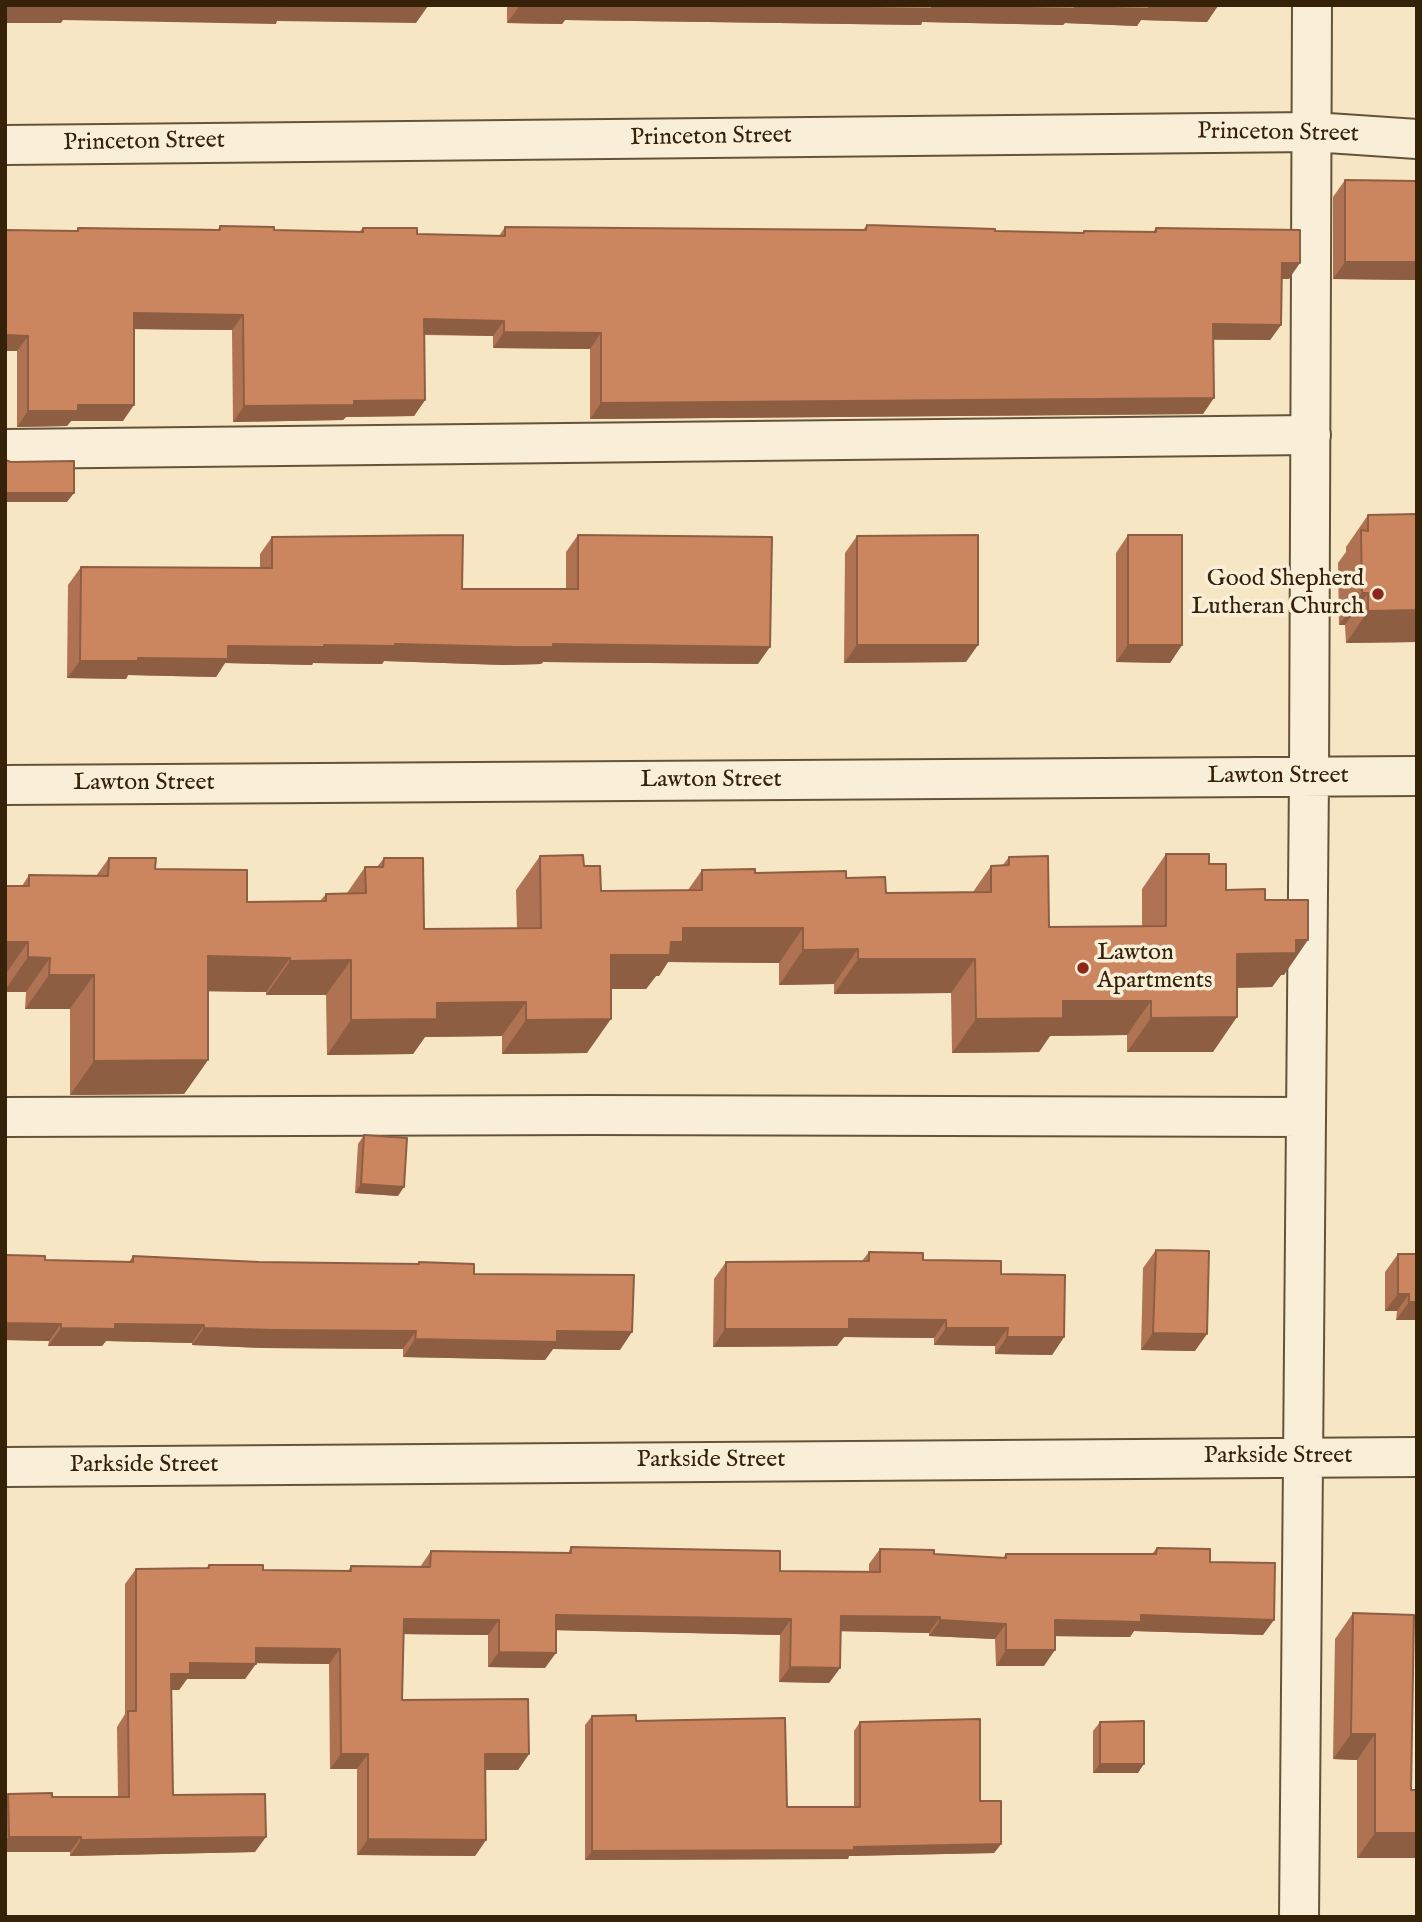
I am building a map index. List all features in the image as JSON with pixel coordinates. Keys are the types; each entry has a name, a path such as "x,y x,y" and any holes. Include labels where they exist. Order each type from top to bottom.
{"street":[{"path":"1299,1917 1309,777 1312,5"},
{"name":"Princeton Street","path":"5,145 1313,132 1417,139"},
{"path":"5,449 1311,435"},
{"name":"Lawton Street","path":"5,785 1417,776"},
{"path":"5,1117 1306,1117"},
{"name":"Parkside Street","path":"5,1467 1417,1457"}],"building":[{"path":"73,5 73,6 5,7"},
{"path":"191,5 287,5 287,7"},
{"path":"365,5 428,5 428,6"},
{"path":"573,5 573,8 519,7"},
{"path":"677,5 1149,5 1149,9 932,6 932,9"},
{"path":"1345,180 1417,181 1417,262 1345,262"},
{"path":"867,225 1084,233 1156,232 1156,228 1300,230 1300,263 1282,263 1281,325 1213,324 1214,398 601,403 601,333 504,332 504,321 424,319 425,400 354,401 354,405 244,406 243,315 134,313 134,405 78,405 78,411 28,411 28,336 5,335 5,230 220,230 220,226 363,232 363,228 417,228 417,234 505,236 505,227 866,230"},
{"path":"5,460 74,461 74,493 5,493"},
{"path":"1417,514 1417,610 1368,611 1368,593 1362,593 1361,530 1368,531 1368,515"},
{"path":"463,535 462,589 578,589 578,535 772,537 770,647 553,644 553,647 395,644 324,647 228,646 228,659 138,658 138,661 80,661 81,567 272,568 272,537"},
{"path":"978,535 978,645 857,645 857,536"},
{"path":"1128,535 1182,535 1182,645 1128,645"},
{"path":"1166,854 1209,854 1209,864 1226,864 1226,890 1265,889 1265,900 1308,900 1308,940 1296,940 1296,953 1237,954 1237,1017 1151,1018 1151,1001 1063,1001 1063,1018 976,1019 975,959 858,959 858,949 803,950 803,928 683,928 683,942 671,942 670,955 611,955 611,1019 526,1020 526,1002 437,1003 437,1019 351,1020 351,960 290,961 290,958 208,956 208,1060 94,1061 94,975 49,975 50,958 28,957 28,942 5,942 5,886 29,886 29,875 108,876 109,858 156,858 155,869 247,870 247,902 326,901 326,894 366,893 365,867 383,867 384,858 423,858 424,929 541,928 540,856 583,855 584,866 600,866 601,891 702,890 702,870 755,869 755,873 846,871 846,878 885,877 886,893 991,892 991,866 1009,865 1009,857 1048,856 1049,927 1166,926"},
{"path":"364,1135 407,1138 404,1187 361,1184"},
{"path":"1156,1250 1209,1251 1207,1334 1153,1333"},
{"path":"869,1252 923,1253 923,1260 1001,1261 1001,1274 1065,1275 1064,1337 1007,1337 1008,1328 946,1328 946,1320 849,1319 849,1329 725,1329 726,1262 869,1261"},
{"path":"1398,1254 1417,1254 1417,1302 1409,1302 1409,1294 1398,1294"},
{"path":"5,1255 45,1256 45,1260 133,1262 133,1256 259,1262 419,1262 474,1264 474,1274 634,1275 632,1332 557,1331 557,1342 415,1339 416,1331 275,1330 204,1328 204,1325 115,1324 115,1329 61,1328 61,1324 5,1323"},
{"path":"571,1547 780,1551 780,1571 880,1572 880,1549 934,1550 934,1554 1006,1558 1006,1554 1156,1554 1157,1548 1210,1549 1210,1562 1275,1563 1274,1620 1141,1615 1141,1622 1055,1620 1055,1650 1006,1650 1006,1624 940,1620 940,1617 841,1616 840,1668 790,1667 791,1619 556,1615 556,1653 499,1652 499,1620 404,1619 402,1700 528,1699 529,1754 485,1754 486,1840 368,1839 368,1754 341,1754 340,1649 256,1648 256,1664 190,1663 190,1674 171,1674 173,1795 265,1794 266,1837 81,1840 81,1837 9,1837 8,1794 129,1797 128,1711 136,1711 136,1569 263,1565 263,1570 351,1571 351,1566 430,1567 431,1551 571,1553"},
{"path":"1353,1613 1414,1615 1411,1790 1417,1790 1417,1833 1375,1833 1375,1734 1351,1734"},
{"path":"636,1715 636,1721 785,1718 787,1807 860,1807 860,1722 980,1719 980,1801 1001,1801 1001,1844 854,1847 854,1850 592,1851 592,1716"},
{"path":"1144,1721 1144,1764 1100,1764 1100,1722"}],"place":[{"name":"Good Shepherd Lutheran Church","path":"1378,594"},
{"name":"Lawton Apartments","path":"1083,968"}]}
